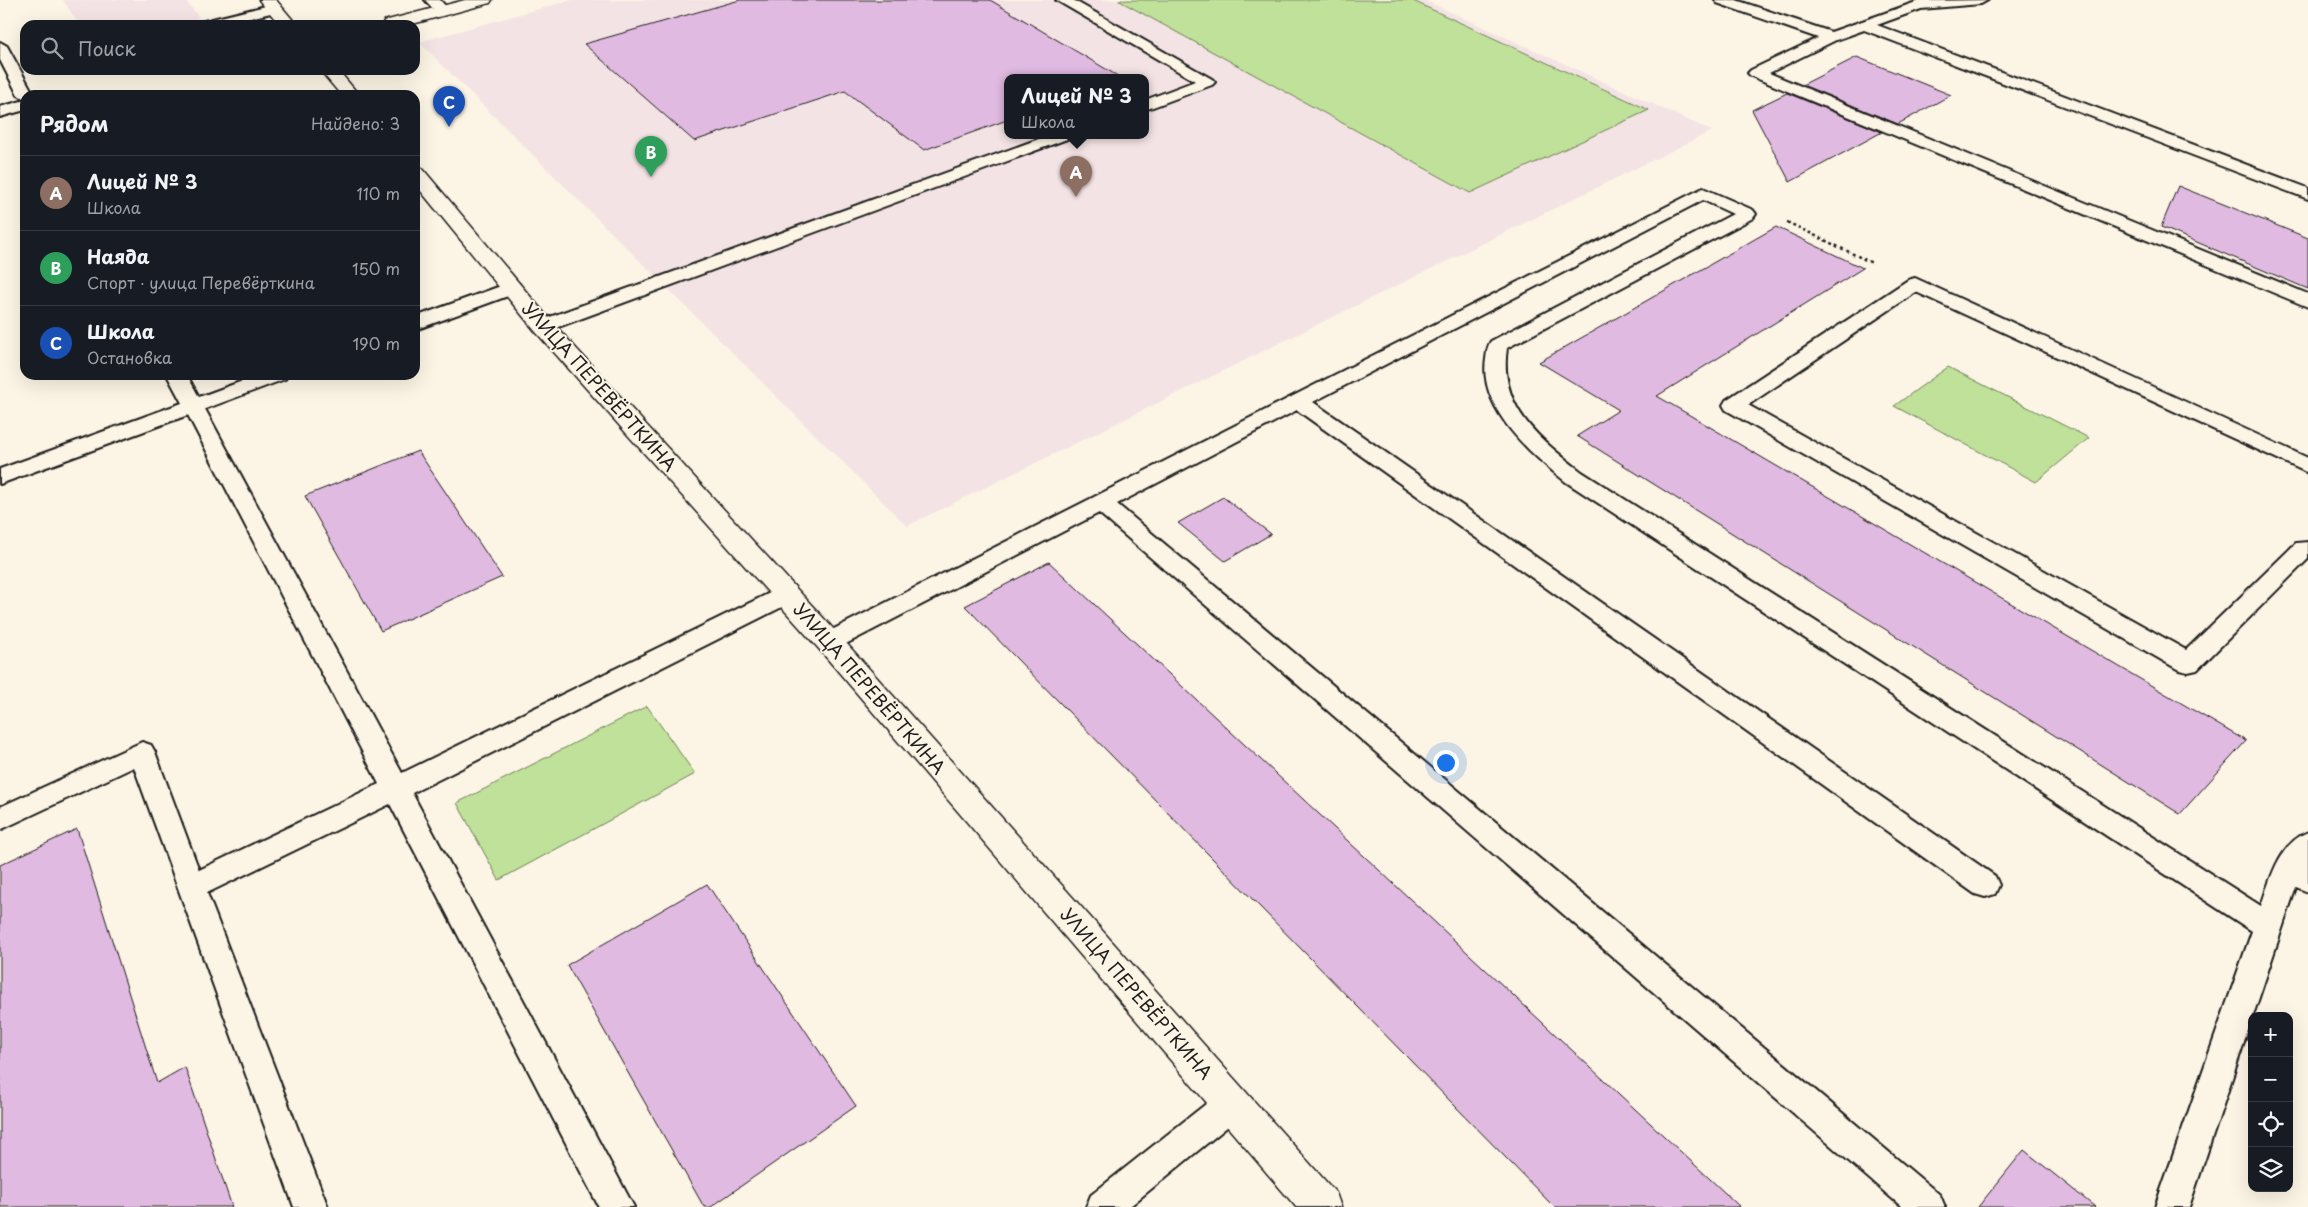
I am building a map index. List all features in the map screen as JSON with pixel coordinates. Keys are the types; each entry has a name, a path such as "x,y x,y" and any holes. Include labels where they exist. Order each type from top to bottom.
{"street":[{"path":"402,20 437,5 484,0"},
{"path":"270,4 285,20"},
{"path":"333,75 346,90"},
{"name":"УЛИЦА ПЕРЕВЁРТКИНА","path":"420,178 543,326 829,642 1322,1207"}],"lane":[{"path":"1063,0 1207,82 1149,104"},
{"path":"1722,0 1831,37"},
{"path":"1981,0 1919,5 1831,37 1756,73 2308,301"},
{"path":"220,20 270,4"},
{"path":"1864,25 2308,194"},
{"path":"0,46 20,70"},
{"path":"23,75 25,90"},
{"path":"0,112 20,106"},
{"path":"543,326 1053,139"},
{"path":"829,642 1703,193 1747,214"},
{"path":"1747,214 1498,345 1495,372 1506,410 1545,455 1574,477 2269,927"},
{"path":"2307,548 2188,663 1733,405 1915,284 2308,466"},
{"path":"420,322 512,288"},
{"path":"180,380 617,1207"},
{"path":"0,477 264,380"},
{"path":"1298,401 1985,885"},
{"path":"1101,502 1928,1207"},
{"path":"191,887 395,789 786,595"},
{"path":"0,819 142,752 312,1207"},
{"path":"2172,1207 2269,927 2298,874 2308,844"},
{"path":"1103,1207 1232,1103"}],"path":[{"path":"1747,214 1782,220 1915,284"}],"shaded area":[{"path":"63,0 185,0 201,20 76,20"},
{"path":"571,0 1424,0 1712,131 907,526 420,42"}],"green space":[{"path":"1118,0 1411,0 1649,110 1470,193"},
{"path":"1948,367 2089,438 2036,482 1894,406"},
{"path":"647,706 695,774 499,880 457,803"}],"building":[{"path":"740,0 990,0 1114,74 1004,74 1004,121 924,150 845,91 694,141 584,44"},
{"path":"1857,57 1951,95 1898,124 1802,85"},
{"path":"1787,93 1882,132 1790,182 1752,110"},
{"path":"2178,186 2308,238 2308,289 2161,227"},
{"path":"1776,227 1863,268 1657,396 2246,741 2180,814 1577,436 1619,410 1539,362"},
{"path":"418,451 502,577 381,631 305,496"},
{"path":"1223,497 1271,534 1225,561 1178,523"},
{"path":"1049,562 1740,1207 1554,1207 965,606"},
{"path":"77,829 157,1083 185,1067 232,1207 0,1207 0,865"},
{"path":"707,884 856,1106 711,1207 704,1207 567,965"},
{"path":"2024,1150 2095,1207 1978,1207"}],"place":[{"name":"Школа","path":"449,127"},
{"name":"Наяда","path":"651,177"},
{"name":"Лицей № 3","path":"1076,197"}]}
